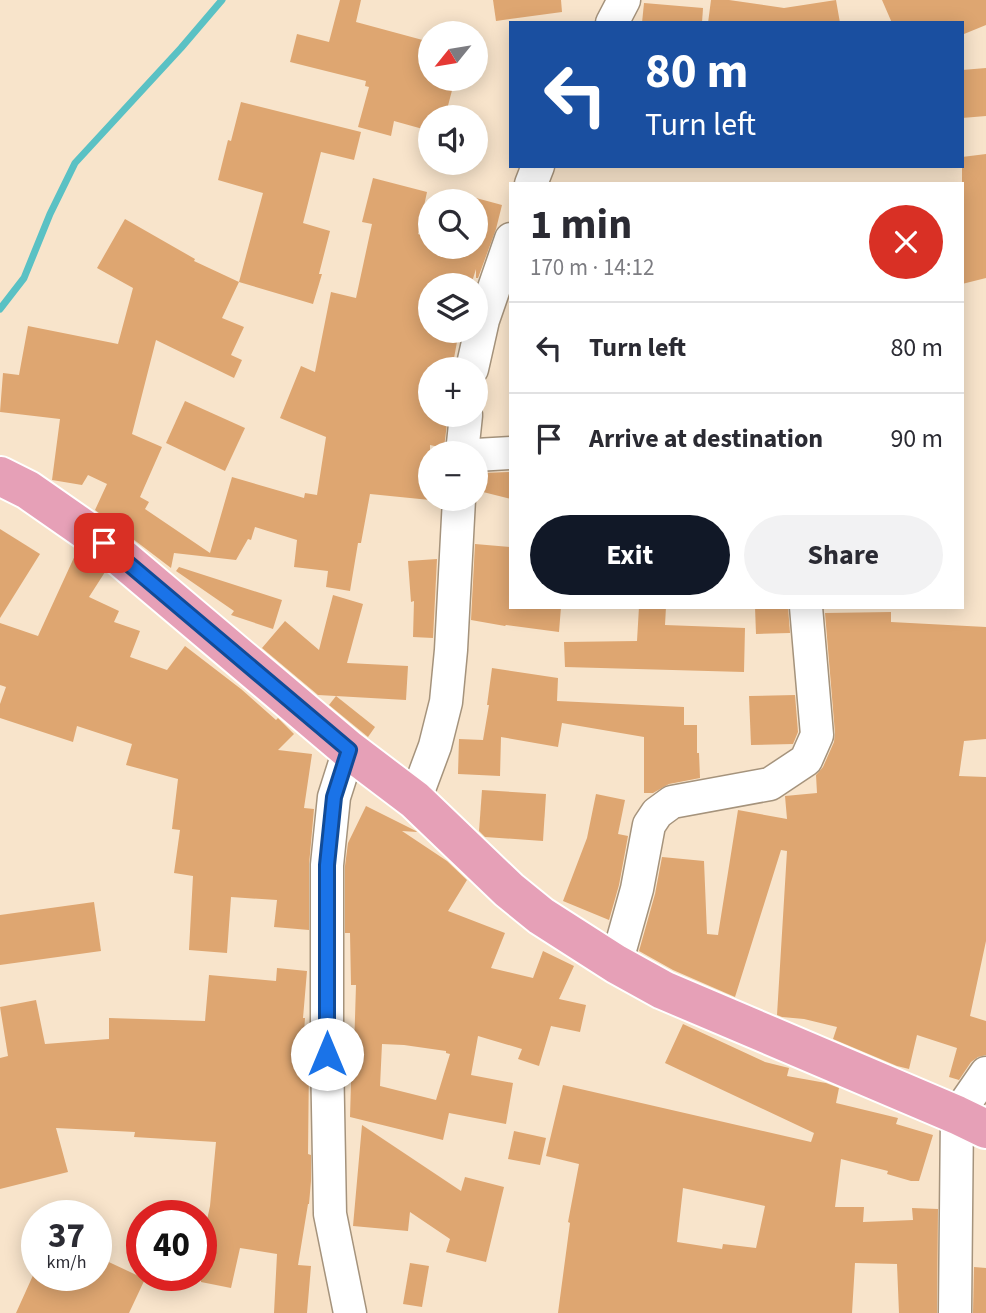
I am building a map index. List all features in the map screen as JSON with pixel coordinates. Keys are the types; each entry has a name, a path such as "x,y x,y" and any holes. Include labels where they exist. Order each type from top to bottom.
{"main road":[{"path":"0,476 27,489 104,543 349,750 415,800 509,890 541,916 615,964 663,990 972,1122"}],"street":[{"path":"613,21 624,0"},
{"path":"475,357 483,320 509,245"},
{"path":"488,454 509,453"},
{"path":"415,800 435,746 446,702 458,511"},
{"path":"615,964 637,889 649,825 657,813 672,802 770,784 806,760 817,735 806,609"},
{"path":"349,750 334,797 327,865 327,1054 330,1214 350,1313"},
{"path":"955,1313 972,1122 986,1073"}],"building":[{"path":"340,0 361,0 356,22 418,39 418,91 452,91 448,105 418,105 418,128 394,121 391,136 358,127 369,87 365,86 366,81 290,62 297,34 329,42"},
{"path":"493,0 561,0 562,12 496,21"},
{"path":"711,0 784,8 836,0 840,21 708,21"},
{"path":"882,0 986,0 986,25 964,34 964,21 891,21"},
{"path":"644,3 703,8 702,21 642,21"},
{"path":"986,68 986,116 964,118 964,70"},
{"path":"241,102 361,132 354,160 321,152 303,223 330,231 313,304 239,282 263,193 218,180"},
{"path":"986,154 986,278 964,284 962,168 964,157"},
{"path":"373,178 418,190 418,259 485,259 480,273 476,273 476,269 475,273 418,273 418,343 457,343 454,357 418,357 418,427 447,427 445,441 418,441 418,499 370,494 350,591 326,587 328,571 294,567 297,540 255,527 251,540 248,539 236,560 174,553 171,568 95,510 107,484 88,475 82,485 52,480 60,419 0,412 3,373 19,375 28,326 118,344 133,288 97,268 125,219 195,259 194,261 239,282 222,318 244,327 231,355 242,360 234,378 156,340 132,434 162,447 140,497 149,502 145,509 210,553 232,477 304,498 305,493 317,495 326,437 280,418 301,366 315,372 331,292 356,298 372,224 362,222"},
{"path":"488,201 502,205 488,251"},
{"path":"185,401 245,428 225,471 166,443"},
{"path":"509,472 509,498 488,493 488,473"},
{"path":"0,529 40,554 0,618"},
{"path":"475,544 509,547 509,609 561,609 559,632 471,620"},
{"path":"77,551 105,572 89,597 119,611 114,622 140,631 130,657 167,670 185,646 276,720 278,718 294,734 278,750 312,754 304,808 314,809 309,865 309,930 274,927 277,900 231,897 227,953 189,950 193,876 174,873 180,830 172,829 178,779 126,765 132,744 77,726 73,742 0,718 0,704 6,687 0,685 0,623 38,636"},
{"path":"437,559 433,638 413,637 414,601 411,602 408,561"},
{"path":"179,567 282,600 273,629 231,615 234,611 176,571"},
{"path":"333,595 363,604 347,663 408,666 406,700 318,695 262,648 285,621 319,650"},
{"path":"639,609 666,609 665,625 745,628 744,672 565,667 564,642 637,641"},
{"path":"755,609 788,609 790,633 756,634"},
{"path":"891,612 891,622 986,627 986,739 964,741 959,776 986,777 986,941 970,1016 986,1021 986,1055 971,1062 959,1080 949,1077 957,1048 917,1035 909,1069 833,1039 837,1027 777,1015 787,851 781,850 735,997 673,970 639,951 662,857 704,861 707,934 718,935 738,810 787,819 785,796 817,793 816,775 823,767 834,742 825,613"},
{"path":"492,668 558,678 557,701 684,707 684,725 697,725 700,778 669,784 653,793 644,793 644,737 562,723 558,747 501,737 500,776 458,774 459,739 483,740"},
{"path":"795,695 798,732 793,744 751,745 749,696"},
{"path":"336,696 375,727 368,737 329,705"},
{"path":"482,790 546,794 543,841 485,837 479,831"},
{"path":"596,794 625,800 618,834 628,836 609,920 563,901 587,838"},
{"path":"366,806 416,831 402,831 447,861 467,880 448,911 505,933 491,968 533,978 543,951 574,966 559,999 586,1005 580,1032 551,1026 539,1066 518,1059 522,1049 478,1036 471,1075 513,1083 506,1124 449,1113 443,1140 350,1117 356,985 351,985 350,933 345,933 345,866 348,843","holes":["382,1044 446,1051 450,1054 436,1100 380,1086"]},
{"path":"94,902 101,951 0,965 0,915"},
{"path":"277,968 307,971 302,1061 309,1061 308,1154 311,1155 311,1181 298,1265 311,1266 307,1313 274,1313 277,1254 240,1248 231,1288 217,1285 217,1200 211,1200 216,1142 134,1137 135,1132 56,1128 68,1172 0,1189 0,1058 8,1056 0,1007 36,1000 45,1044 109,1039 109,1018 205,1021 209,975 276,981"},
{"path":"683,1024 765,1062 789,1068 787,1076 839,1088 836,1103 898,1118 896,1124 933,1135 919,1181 911,1181 887,1174 888,1171 841,1159 835,1207 864,1207 863,1222 913,1220 912,1208 938,1209 937,1313 899,1313 897,1264 855,1263 852,1313 558,1313 568,1222 579,1164 546,1156 563,1085 811,1142 814,1133 665,1063","holes":["683,1188 765,1206 756,1248 723,1244 722,1249 677,1242"]},
{"path":"362,1125 461,1191 465,1177 504,1187 486,1262 446,1252 450,1239 410,1212 408,1231 353,1226"},
{"path":"514,1131 546,1138 540,1165 508,1159"},
{"path":"410,1263 429,1266 422,1307 403,1304"},
{"path":"112,1264 126,1270 126,1291 139,1291 129,1313 16,1313 26,1291 112,1291"},
{"path":"974,1267 986,1268 986,1313 973,1313"}],"waterway":[{"path":"0,309 24,278 50,214 75,163 222,0"}],"route":[{"path":"104,543 349,750 334,797 327,865 327,1054"}]}
